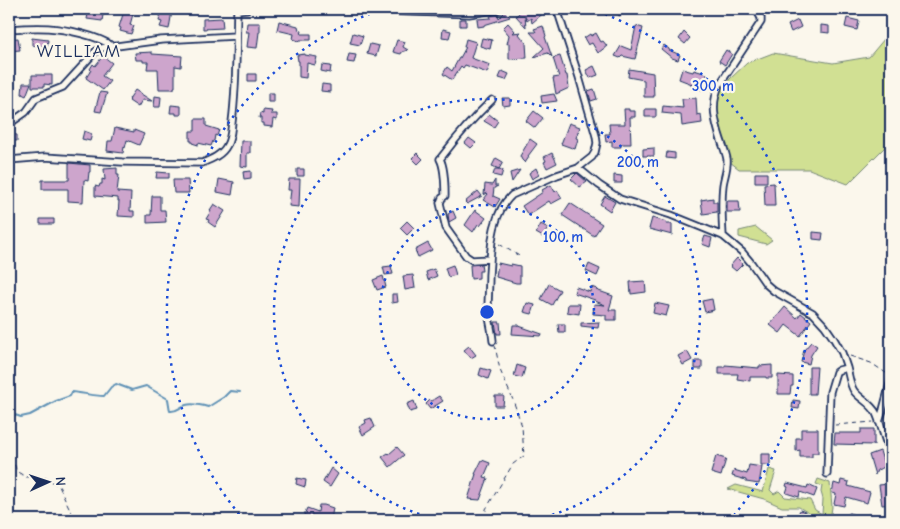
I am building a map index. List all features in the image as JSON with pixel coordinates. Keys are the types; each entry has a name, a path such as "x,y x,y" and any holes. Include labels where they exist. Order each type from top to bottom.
{"street":[{"path":"9,160 44,157 122,162 202,163 211,160 227,146 230,137 234,111 236,9 247,9"},
{"path":"330,9 469,14 501,9"},
{"path":"493,340 488,311 490,259 496,222 502,207 512,195 578,168 592,157 597,142 557,9"},
{"path":"723,236 722,202 727,160 716,124 715,99 720,84 761,22 756,9"},
{"path":"9,29 26,27 50,28 96,38 106,41 112,46"},
{"path":"9,124 26,112 36,98 63,87 95,52 102,48 161,40 236,36"},
{"path":"490,259 472,260 466,256 446,228 440,203 445,196 443,164 440,159 463,130 492,100"},
{"path":"578,168 620,199 671,214 723,236 742,252 766,284 774,291 813,313 825,326 842,353 854,391 875,412 891,453"},
{"path":"827,474 830,392 836,372 847,368"},
{"path":"879,422 884,410 891,378"}],"path":[{"path":"492,240 521,257"},
{"path":"485,520 486,509 513,464 524,456 522,426 500,370 493,340"},
{"path":"842,353 872,363 891,378"},
{"path":"829,426 879,422"},
{"path":"9,439 10,455 16,471 26,476 46,478 59,486 74,520"}],"green space":[{"path":"885,38 891,43 891,141 848,184 809,169 739,169 730,162 717,122 717,91 747,63 773,53 833,63 869,57"},
{"path":"756,227 772,240 766,244 739,237 739,231"},
{"path":"769,469 776,471 770,490 774,494 779,491 785,497 810,500 815,510 822,514 822,486 816,484 818,479 830,483 832,507 830,520 813,516 799,507 782,507 764,499 728,489 736,485 763,492"}],"building":[{"path":"89,9 104,9 102,21 87,19"},
{"path":"162,9 172,11 169,29 160,27 162,22 159,21"},
{"path":"523,9 548,9 532,23 531,18 527,21 525,16 526,27 516,16"},
{"path":"615,9 632,9 619,16"},
{"path":"124,11 133,14 130,25 134,26 131,34 120,31 121,28 119,27"},
{"path":"505,12 510,17 478,27 477,19 491,18 490,16 498,14 499,18"},
{"path":"222,18 223,28 203,29 203,19"},
{"path":"847,18 859,21 857,30 845,27"},
{"path":"460,19 466,19 466,26 460,26"},
{"path":"798,20 801,27 791,32 788,25"},
{"path":"279,21 298,26 299,30 302,31 301,34 311,34 311,40 299,41 293,39 294,34 277,30"},
{"path":"247,23 260,23 257,48 247,47 249,32 246,32"},
{"path":"508,23 515,31 513,33 521,32 519,34 526,43 527,58 509,59 509,43 507,44 509,35 503,28"},
{"path":"821,25 829,26 829,33 821,32"},
{"path":"543,26 552,57 548,53 534,57 544,48 530,32 536,32 534,29"},
{"path":"636,26 643,28 635,59 615,56 621,46 631,50"},
{"path":"443,29 451,31 449,38 442,37"},
{"path":"684,32 690,38 685,44 679,39"},
{"path":"353,33 363,36 360,45 350,43"},
{"path":"596,33 601,42 603,41 607,46 598,53 592,43 588,45 584,38"},
{"path":"18,38 20,50 9,51 9,39"},
{"path":"32,38 48,40 47,47 32,45"},
{"path":"482,38 492,40 490,49 480,46"},
{"path":"466,39 476,42 471,58 490,65 487,73 465,65 463,68 461,66 452,80 443,74 447,67 452,71 466,47 464,47"},
{"path":"397,40 405,42 403,47 408,50 401,54 393,52"},
{"path":"370,44 379,46 376,56 367,54"},
{"path":"664,45 669,50 680,55 678,60 672,58 661,49"},
{"path":"726,50 732,54 725,65 719,61"},
{"path":"152,52 152,54 182,56 181,67 175,66 174,89 159,89 158,69 147,69 148,62 136,60 135,53"},
{"path":"305,54 317,57 315,65 307,63 306,78 299,77 297,55"},
{"path":"349,54 356,55 354,63 347,62"},
{"path":"103,56 112,63 102,76 110,81 103,90 86,78 93,64 95,66"},
{"path":"560,56 567,75 569,88 556,94 553,78 559,77 553,58"},
{"path":"322,65 331,66 330,73 321,71"},
{"path":"594,66 598,75 590,78 586,70"},
{"path":"629,69 653,73 654,97 644,97 644,80 628,77"},
{"path":"682,69 707,74 702,90 679,79"},
{"path":"502,71 509,74 506,80 499,78"},
{"path":"248,74 256,74 256,81 248,81"},
{"path":"32,75 52,75 52,85 44,84 44,87 32,87"},
{"path":"23,83 31,83 26,96 22,94"},
{"path":"322,84 330,85 330,92 321,91"},
{"path":"594,89 597,99 591,101 588,91"},
{"path":"135,90 152,101 142,100 138,107 129,101"},
{"path":"100,92 107,93 101,112 95,111"},
{"path":"268,93 274,93 274,102 268,102"},
{"path":"554,94 557,101 542,103 541,96"},
{"path":"155,96 161,97 160,107 154,107"},
{"path":"502,98 510,98 510,105 503,106"},
{"path":"696,98 697,115 701,114 702,123 682,126 681,115 662,113 663,106 683,108 682,99"},
{"path":"171,105 181,106 181,115 170,113"},
{"path":"624,109 635,111 635,117 630,117 631,144 621,144 621,147 612,147 612,141 606,142 605,134 610,134 609,124 625,124"},
{"path":"645,109 656,109 656,117 645,117"},
{"path":"263,110 272,111 271,114 277,114 277,120 273,119 272,127 264,126 264,123 261,123 261,118 259,118 260,113 263,114"},
{"path":"534,111 543,118 535,128 526,121"},
{"path":"489,114 498,121 494,127 484,121"},
{"path":"195,119 206,119 206,126 219,130 211,146 198,143 198,145 190,141 190,131 195,131"},
{"path":"569,123 580,127 575,149 561,144"},
{"path":"115,128 134,132 134,130 144,134 139,145 127,140 123,153 107,151 108,141 112,141"},
{"path":"84,131 92,134 90,141 82,139"},
{"path":"9,134 17,135 17,141 9,140"},
{"path":"469,138 476,143 471,148 465,143"},
{"path":"530,139 537,144 525,163 520,156"},
{"path":"241,141 250,141 250,153 247,153 247,167 240,166"},
{"path":"654,148 654,156 643,156 643,149"},
{"path":"667,152 675,153 675,159 666,158"},
{"path":"417,153 423,159 418,164 412,158"},
{"path":"552,153 557,163 547,168 544,157"},
{"path":"496,158 503,162 499,169 492,166"},
{"path":"69,163 90,165 88,181 84,180 83,202 68,201 68,189 42,189 42,180 69,180"},
{"path":"117,168 117,175 119,175 117,192 131,193 130,211 134,211 134,217 118,216 118,198 95,196 95,186 99,187 102,184 102,179 105,180 104,169"},
{"path":"536,168 539,175 532,179 529,173"},
{"path":"297,169 304,169 304,176 297,176"},
{"path":"495,169 503,170 501,177 493,175"},
{"path":"520,170 512,182 510,173"},
{"path":"251,171 251,178 244,179 243,172"},
{"path":"157,172 169,173 169,178 156,178"},
{"path":"577,173 587,182 580,187 571,179"},
{"path":"755,173 767,173 767,182 755,182"},
{"path":"614,175 622,176 622,183 614,183"},
{"path":"219,179 234,182 232,195 217,192"},
{"path":"289,179 300,179 299,207 289,206 291,190 288,190"},
{"path":"173,180 188,180 189,193 174,193"},
{"path":"495,180 495,186 498,186 494,188 493,196 500,199 495,207 483,200 488,194 484,195 485,184 492,185"},
{"path":"774,183 775,206 765,206 764,184"},
{"path":"551,185 562,198 551,204 549,201 528,215 522,206"},
{"path":"478,191 482,196 467,204 465,202"},
{"path":"152,196 160,196 160,210 165,210 166,222 147,223 147,215 151,215"},
{"path":"605,196 615,202 610,211 600,204"},
{"path":"713,198 713,202 717,202 717,212 703,214 701,200"},
{"path":"727,201 739,201 740,212 727,212"},
{"path":"570,203 602,224 594,236 562,215"},
{"path":"214,204 225,211 215,227 206,219"},
{"path":"475,210 486,218 480,226 478,224 473,232 465,225"},
{"path":"453,211 456,218 449,222 448,214"},
{"path":"652,218 667,222 666,224 672,224 672,235 649,229"},
{"path":"40,219 54,219 54,224 40,224"},
{"path":"407,221 414,228 407,235 400,228"},
{"path":"541,224 548,228 543,237 536,233"},
{"path":"813,232 823,233 822,240 813,239"},
{"path":"705,236 712,238 710,247 702,244"},
{"path":"428,243 432,250 418,257 415,250"},
{"path":"737,258 743,264 736,271 730,266"},
{"path":"498,263 520,266 520,283 496,277"},
{"path":"481,264 482,271 479,271 479,278 471,279 470,265"},
{"path":"589,264 600,269 597,276 586,271"},
{"path":"453,265 456,275 448,277 445,268"},
{"path":"391,266 393,274 385,275 383,267"},
{"path":"434,269 437,276 428,280 426,272"},
{"path":"413,275 415,288 405,290 403,276"},
{"path":"383,276 386,287 377,290 373,280"},
{"path":"645,281 646,292 631,294 630,282"},
{"path":"549,284 560,290 552,305 541,299"},
{"path":"576,287 590,292 591,287 613,296 609,310 616,310 616,320 606,320 606,315 593,314 594,304 605,305 574,293"},
{"path":"392,294 397,294 398,302 392,303"},
{"path":"712,299 714,310 705,312 702,301"},
{"path":"527,303 535,305 532,314 524,312"},
{"path":"655,303 669,306 666,316 653,313"},
{"path":"568,304 580,304 579,314 567,312"},
{"path":"785,307 797,318 801,313 811,321 800,336 786,325 780,333 770,325"},
{"path":"495,322 500,322 501,334 497,334"},
{"path":"599,322 598,328 581,326 581,323"},
{"path":"558,324 565,324 565,332 559,332"},
{"path":"513,325 519,325 542,334 541,336 512,334"},
{"path":"811,342 817,346 811,355 809,364 801,362 804,350"},
{"path":"469,346 476,355 471,358 464,350"},
{"path":"687,351 692,360 683,365 678,356"},
{"path":"695,361 702,361 702,369 695,369"},
{"path":"517,365 525,368 522,378 514,376"},
{"path":"725,365 759,368 759,366 772,365 772,378 750,377 750,381 737,379 738,374 719,374 719,367 725,367"},
{"path":"809,367 817,367 815,394 809,394"},
{"path":"481,368 491,371 488,379 479,375"},
{"path":"778,375 793,376 793,386 791,386 790,394 778,394"},
{"path":"439,396 443,401 430,409 426,404"},
{"path":"495,396 504,396 503,406 495,406"},
{"path":"793,400 800,401 799,409 792,408"},
{"path":"414,401 417,410 410,412 407,404"},
{"path":"371,418 375,427 363,435 359,427 366,423 365,420"},
{"path":"801,429 818,429 818,453 812,453 812,457 800,457 800,450 796,451 796,438 801,438"},
{"path":"861,429 874,429 874,445 834,444 835,433 861,433"},
{"path":"397,447 404,455 390,467 382,457"},
{"path":"880,451 885,467 877,470 875,475 869,455"},
{"path":"761,454 770,454 770,465 761,465"},
{"path":"716,456 726,459 721,476 711,473"},
{"path":"482,460 490,463 484,477 488,478 480,500 468,499 475,474"},
{"path":"749,465 762,467 759,484 746,482 746,480 732,476 734,470 747,474"},
{"path":"331,468 338,474 330,487 323,482"},
{"path":"297,478 306,480 305,487 296,484"},
{"path":"841,480 849,482 848,486 870,492 867,503 846,497 844,506 834,504 836,494 832,493 834,483 840,485"},
{"path":"787,483 807,488 808,485 817,489 814,497 800,492 799,497 786,493"},
{"path":"889,484 891,504 882,505 879,485"},
{"path":"319,505 333,508 331,520 311,515 310,518 304,515 307,508 318,512"},
{"path":"800,510 805,512 801,520 796,519"},
{"path":"849,513 867,519 868,514 886,518 886,520 847,520"}],"waterway":[{"path":"9,409 15,415 21,417 30,415 70,396 72,392 104,396 116,384 132,390 146,386 168,399 170,411 189,404 208,407 230,391 240,392"}],"district":[{"name":"WILLIAM","path":"79,50"}]}
